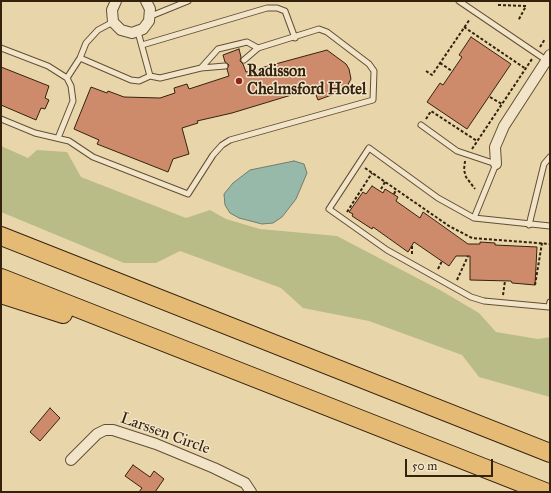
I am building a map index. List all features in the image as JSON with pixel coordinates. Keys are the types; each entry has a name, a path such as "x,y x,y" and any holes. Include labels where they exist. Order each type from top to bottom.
{"highway":[{"path":"1,236 550,452"},
{"path":"1,278 545,492"},
{"path":"1,294 263,381"}],"street":[{"path":"116,1 112,10 113,22 121,30 132,33 138,32 147,26 150,10 146,1"},
{"path":"496,164 495,147 504,126 548,58"},
{"name":"Larssen Circle","path":"71,460 93,438 102,432 109,430 122,431 214,468 244,483 251,492"}],"lane":[{"path":"150,16 188,1"},
{"path":"459,1 548,58"},
{"path":"142,46 267,8 277,8 285,11 295,38"},
{"path":"67,78 80,58 86,43 98,30 113,22"},
{"path":"1,119 35,133 69,141 93,157 188,194 213,155 222,144 230,140 373,100 374,71 369,64 327,32 319,30 258,48 244,60"},
{"path":"138,32 150,76"},
{"path":"201,68 218,49 247,42 258,48"},
{"path":"1,48 48,66 67,78 71,86 73,100 58,138"},
{"path":"80,58 131,80 138,81 150,76 160,78 201,68 225,66"},
{"path":"421,125 457,150 496,164 474,218"},
{"path":"550,226 529,225 474,218 438,198 369,148 329,208 387,250 454,288 478,299 549,307 550,302"},
{"path":"529,225 544,164 550,157"}],"path":[{"path":"498,5 526,6 518,21"},
{"path":"426,71 432,75 470,19"},
{"path":"464,27 526,69"},
{"path":"440,63 452,71"},
{"path":"490,97 502,104"},
{"path":"426,119 431,111 477,141"},
{"path":"366,163 364,167 396,190 449,226 472,238 550,244"},
{"path":"346,213 372,173"},
{"path":"381,189 385,182"},
{"path":"394,194 396,190"},
{"path":"536,286 542,243"},
{"path":"454,288 468,256"},
{"path":"503,303 505,281"}],"green space":[{"path":"1,146 28,158 37,150 67,152 81,177 186,218 210,210 226,219 260,229 337,236 440,290 479,313 496,332 538,339 550,337 550,397 479,377 462,355 369,321 303,308 281,288 180,251 156,263 124,263 1,212"}],"shaded area":[{"path":"294,161 304,164 307,173 296,199 282,217 273,223 262,224 239,218 230,213 225,205 224,194 233,183 250,170"}],"building":[{"path":"471,37 511,64 467,129 427,102 440,83 443,85 462,57 459,55"},
{"path":"239,49 241,57 240,61 246,72 327,50 346,64 349,69 351,79 345,90 318,100 314,90 298,93 232,113 197,121 198,123 182,128 189,154 173,159 168,172 97,144 99,140 74,129 91,87 124,97 160,98 175,93 174,88 187,84 189,89 229,76 227,69 229,65 225,62 223,55"},
{"path":"1,67 49,86 45,98 49,100 45,109 41,108 36,120 1,105"},
{"path":"372,186 383,193 385,189 398,197 396,201 420,218 423,212 468,244 480,244 480,242 495,243 495,245 537,247 535,285 512,283 511,281 470,280 470,256 456,256 449,266 414,242 408,252 373,227 372,229 352,216 353,214 349,212 363,192 366,194"},
{"path":"50,408 60,418 40,441 30,432"},
{"path":"133,465 150,477 154,471 164,479 155,492 139,492 142,488 125,476"}],"place":[{"name":"Radisson Chelmsford Hotel","path":"239,81"}]}
